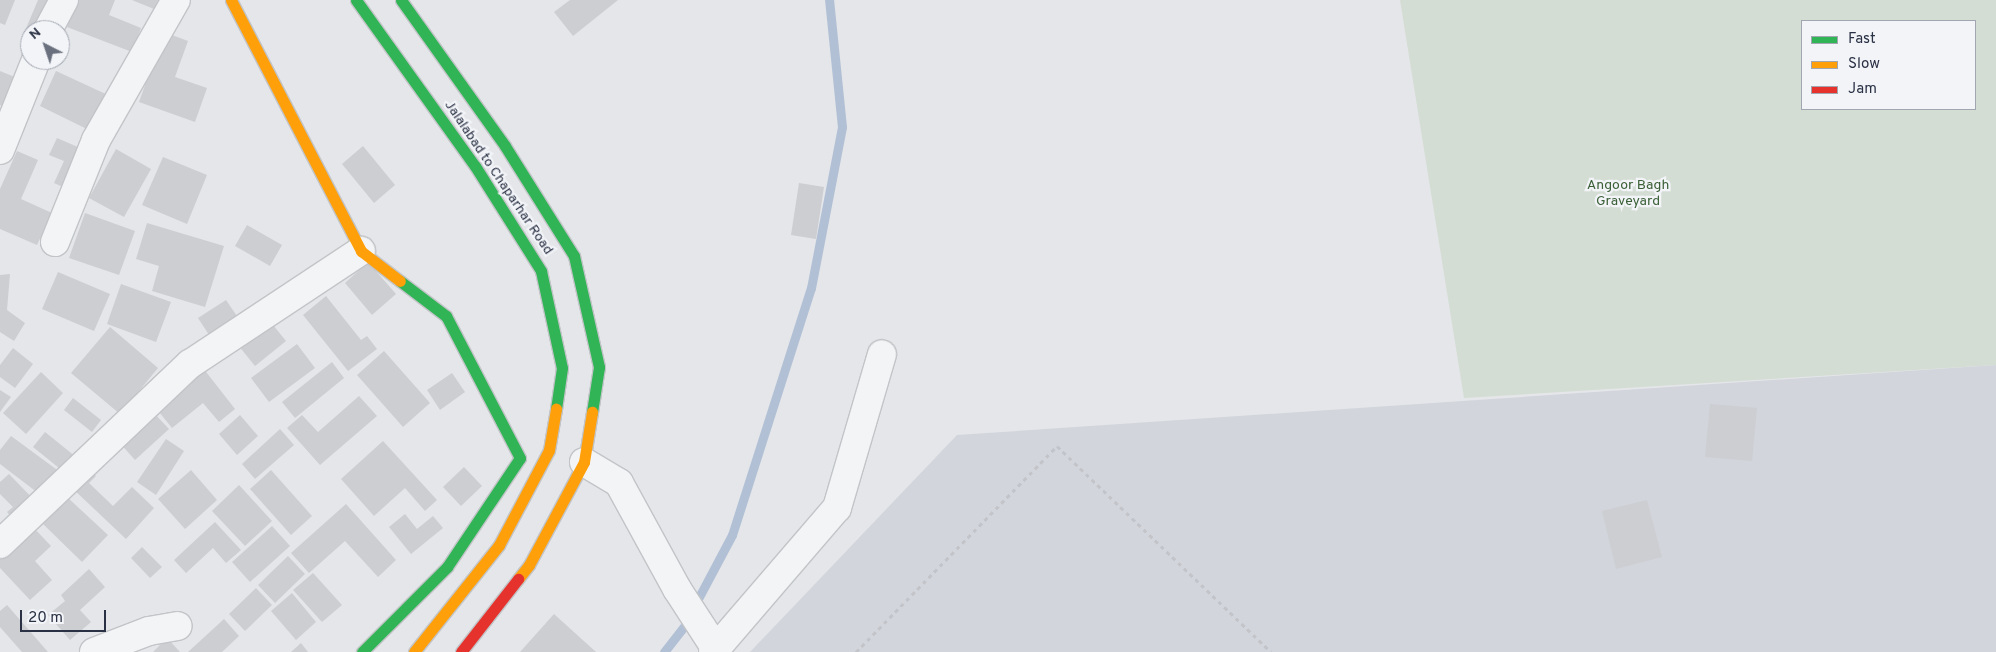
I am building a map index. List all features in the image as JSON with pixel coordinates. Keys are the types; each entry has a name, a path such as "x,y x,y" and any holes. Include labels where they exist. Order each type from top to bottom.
{"main road":[{"path":"231,0 360,251 446,316 520,458 447,567 362,652"},
{"name":"Jalalabad to Chaparhar Road","path":"356,0 475,166 541,271 562,368 549,450 498,545 414,652"},
{"name":"Jalalabad to Chaparhar Road","path":"400,0 505,146 574,256 599,367 584,462 529,565 461,652"}],"street":[{"path":"53,20 64,0"},
{"path":"55,242 96,140 176,0"},
{"path":"0,150 32,70"},
{"path":"0,544 190,364 360,251"},
{"path":"584,462 619,483 714,651 837,508 882,354"},
{"path":"94,652 148,631 178,626"}],"path":[{"path":"856,652 1057,446 1270,652"},
{"path":"1264,652 1267,648"}],"shaded area":[{"path":"1996,365 1996,652 750,652 957,435"}],"green space":[{"name":"Angoor Bagh Graveyard","path":"1400,0 1996,0 1996,365 1464,398"}],"building":[{"path":"0,0 15,0 5,25 0,23"},
{"path":"38,0 56,0 47,20 30,20"},
{"path":"77,0 115,0 109,15 141,28 132,52 70,28 70,20"},
{"path":"132,0 158,0 154,9"},
{"path":"570,0 618,0 573,36 554,12"},
{"path":"164,32 188,41 175,77 207,88 195,122 139,102"},
{"path":"0,71 22,80 10,109 0,105"},
{"path":"56,71 110,96 93,132 40,106"},
{"path":"57,138 87,151 70,190 54,183 64,161 49,155"},
{"path":"363,146 395,185 374,203 342,164"},
{"path":"116,149 151,169 124,217 89,198"},
{"path":"17,151 38,160 21,199 52,213 37,245 0,229 0,189"},
{"path":"163,157 207,175 187,224 142,205"},
{"path":"799,183 824,187 816,239 791,235"},
{"path":"85,213 135,231 119,275 69,258"},
{"path":"147,223 224,246 205,307 152,291 159,266 136,259"},
{"path":"247,225 282,245 270,266 235,246"},
{"path":"368,262 396,294 372,315 345,283"},
{"path":"58,272 110,294 94,331 42,309"},
{"path":"10,274 7,310 25,323 14,341 0,332 0,275"},
{"path":"121,284 171,302 156,342 107,324"},
{"path":"326,296 361,340 367,336 377,349 348,371 303,315"},
{"path":"226,300 241,322 213,341 198,318"},
{"path":"269,320 286,341 255,366 238,345"},
{"path":"110,327 158,368 120,414 71,373"},
{"path":"297,344 315,368 269,402 251,378"},
{"path":"13,348 33,364 15,388 0,377 0,365"},
{"path":"384,351 430,403 403,427 357,375"},
{"path":"332,362 344,378 295,418 282,402"},
{"path":"203,368 235,409 219,422 203,403 172,428 155,407"},
{"path":"41,372 63,393 26,434 3,413"},
{"path":"452,373 465,392 440,410 427,390"},
{"path":"0,390 11,397 0,412"},
{"path":"359,396 377,416 320,465 287,428 302,415 318,432"},
{"path":"73,398 101,420 92,432 64,410"},
{"path":"1710,404 1757,408 1752,461 1705,457"},
{"path":"152,411 169,429 135,460 119,442"},
{"path":"240,415 258,436 237,455 219,434"},
{"path":"280,429 294,445 255,479 242,464"},
{"path":"45,432 76,457 64,472 33,447"},
{"path":"11,436 60,472 42,496 0,464 0,450"},
{"path":"166,439 184,451 156,495 137,482"},
{"path":"383,441 437,500 425,511 405,488 374,516 341,479"},
{"path":"464,467 482,486 461,506 443,487"},
{"path":"88,469 96,476 89,483 113,506 132,487 154,508 126,539 71,487"},
{"path":"191,470 217,500 185,529 158,499"},
{"path":"271,470 312,516 291,535 250,489"},
{"path":"9,474 38,504 18,524 7,512 13,507 0,494 0,482"},
{"path":"239,485 272,521 245,546 212,511"},
{"path":"67,497 108,535 82,562 42,523"},
{"path":"1647,500 1662,557 1616,569 1602,511"},
{"path":"346,504 396,560 378,577 345,541 309,573 291,553"},
{"path":"405,514 417,529 433,516 443,528 411,554 389,527"},
{"path":"215,522 241,550 226,563 213,548 186,573 174,560"},
{"path":"32,526 51,546 35,561 52,580 30,600 0,568 0,556"},
{"path":"272,526 290,546 250,582 232,562"},
{"path":"142,547 162,567 150,578 131,558"},
{"path":"288,556 305,574 275,603 258,585"},
{"path":"89,569 105,587 80,610 91,622 70,640 48,615 65,601 61,595"},
{"path":"313,573 342,605 322,622 293,590"},
{"path":"256,588 272,605 245,631 229,614"},
{"path":"292,593 316,622 296,640 271,611"},
{"path":"7,605 48,652 22,652 0,627 0,611"},
{"path":"554,614 596,652 520,652"},
{"path":"224,619 239,636 222,652 188,652"},
{"path":"167,638 180,652 153,652"},
{"path":"301,643 308,652 291,652"}],"waterway":[{"path":"699,597 732,535 811,288 842,127 829,0"},
{"path":"664,652 684,626"}],"traffic: fast":[{"path":"356,0 475,166 541,271 562,368 556,409"},
{"path":"401,0 505,146 574,256 599,367 592,412"},
{"path":"362,652 447,567 520,458 446,316 400,281"}],"traffic: slow":[{"path":"231,0 361,251 400,281"},
{"path":"414,652 499,545 549,450 556,409"},
{"path":"518,579 529,565 584,462 592,412"}],"traffic: jam":[{"path":"461,652 518,579"}]}
